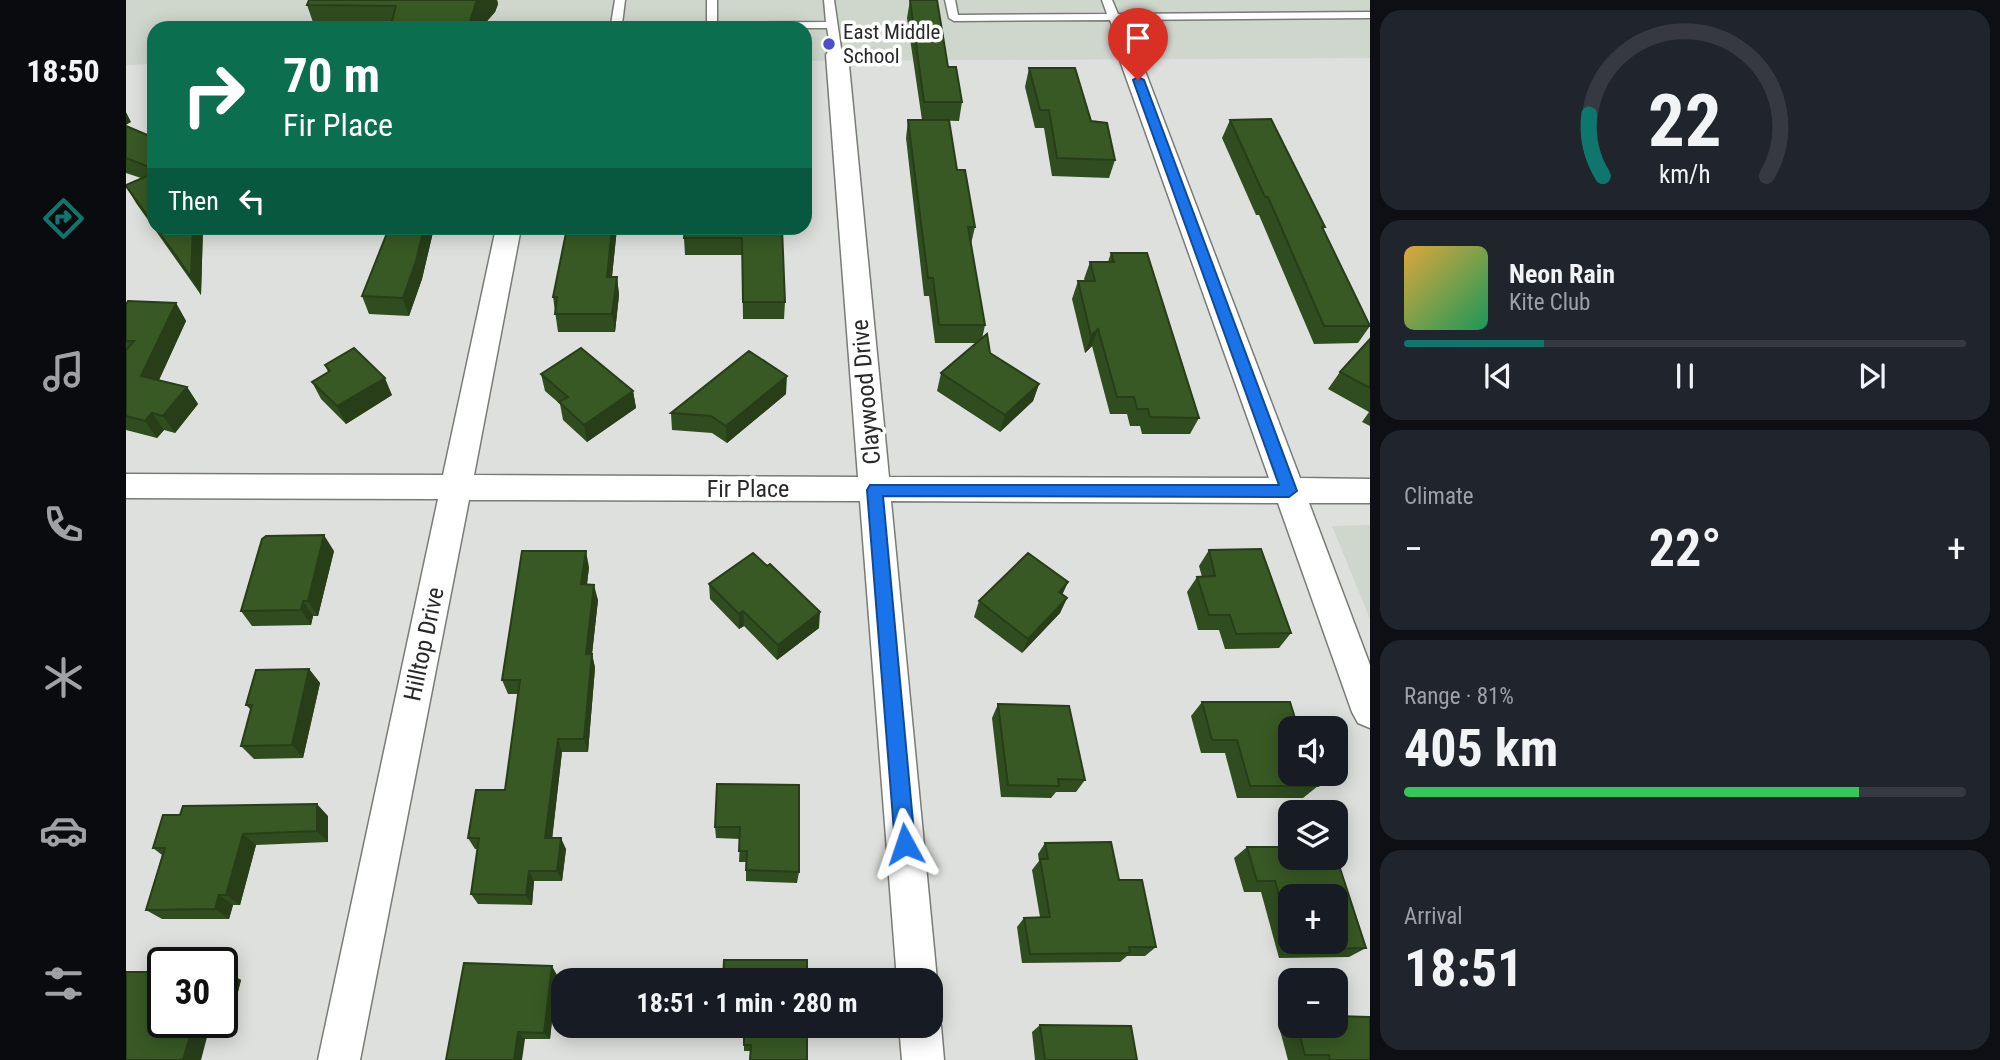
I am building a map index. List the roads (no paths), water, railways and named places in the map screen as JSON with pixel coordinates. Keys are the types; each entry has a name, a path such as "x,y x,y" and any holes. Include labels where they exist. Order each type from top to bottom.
{"street":[{"name":"Claywood Drive","path":"835,40 916,968"},
{"path":"1129,55 1370,712"},
{"name":"Hilltop Drive","path":"339,1060 508,235"},
{"name":"Fir Place","path":"126,486 1370,491"},
{"path":"921,1038 923,1060"}],"lane":[{"path":"617,21 620,0"},
{"path":"712,0 712,21"},
{"path":"812,37 835,40 830,0"},
{"path":"950,0 954,18 1370,15"},
{"path":"1107,0 1129,55"}],"place":[{"name":"East Middle School","path":"829,44"}]}
